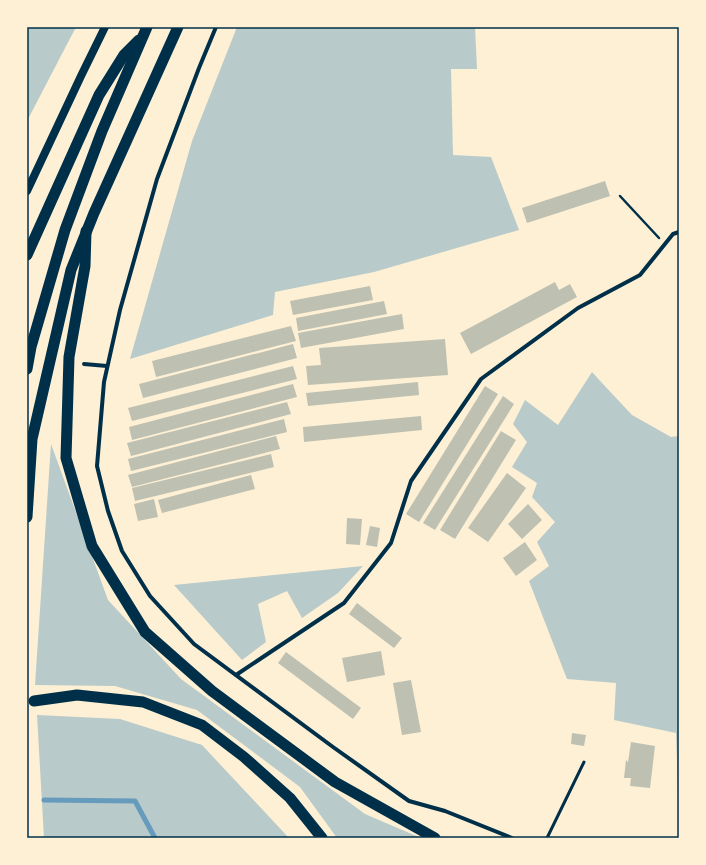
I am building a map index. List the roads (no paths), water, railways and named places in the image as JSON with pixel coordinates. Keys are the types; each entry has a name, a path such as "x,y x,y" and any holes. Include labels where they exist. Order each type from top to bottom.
{"highway":[{"path":"27,517 32,439 71,270 86,231 178,27"},
{"path":"27,255 99,95 124,55 146,31"},
{"path":"27,369 31,347 65,230 102,131 146,31"},
{"path":"86,231 85,266 69,357 66,458 92,546 145,632 212,691 336,782 435,838"},
{"path":"34,701 77,695 143,702 202,725 244,757 290,798 322,838"}],"main road":[{"path":"27,191 81,76 106,27"}],"street":[{"path":"216,27 157,179 120,310 104,382 97,466 108,511 122,551 150,596 194,644 333,748 409,801 445,812 512,838"},
{"path":"236,675 344,602 391,543 411,480 481,379 578,308 640,275 673,234 679,232"},
{"path":"84,364 107,366"}],"lane":[{"path":"547,838 584,762"}],"waterway":[{"path":"44,800 135,801 155,838"}]}
